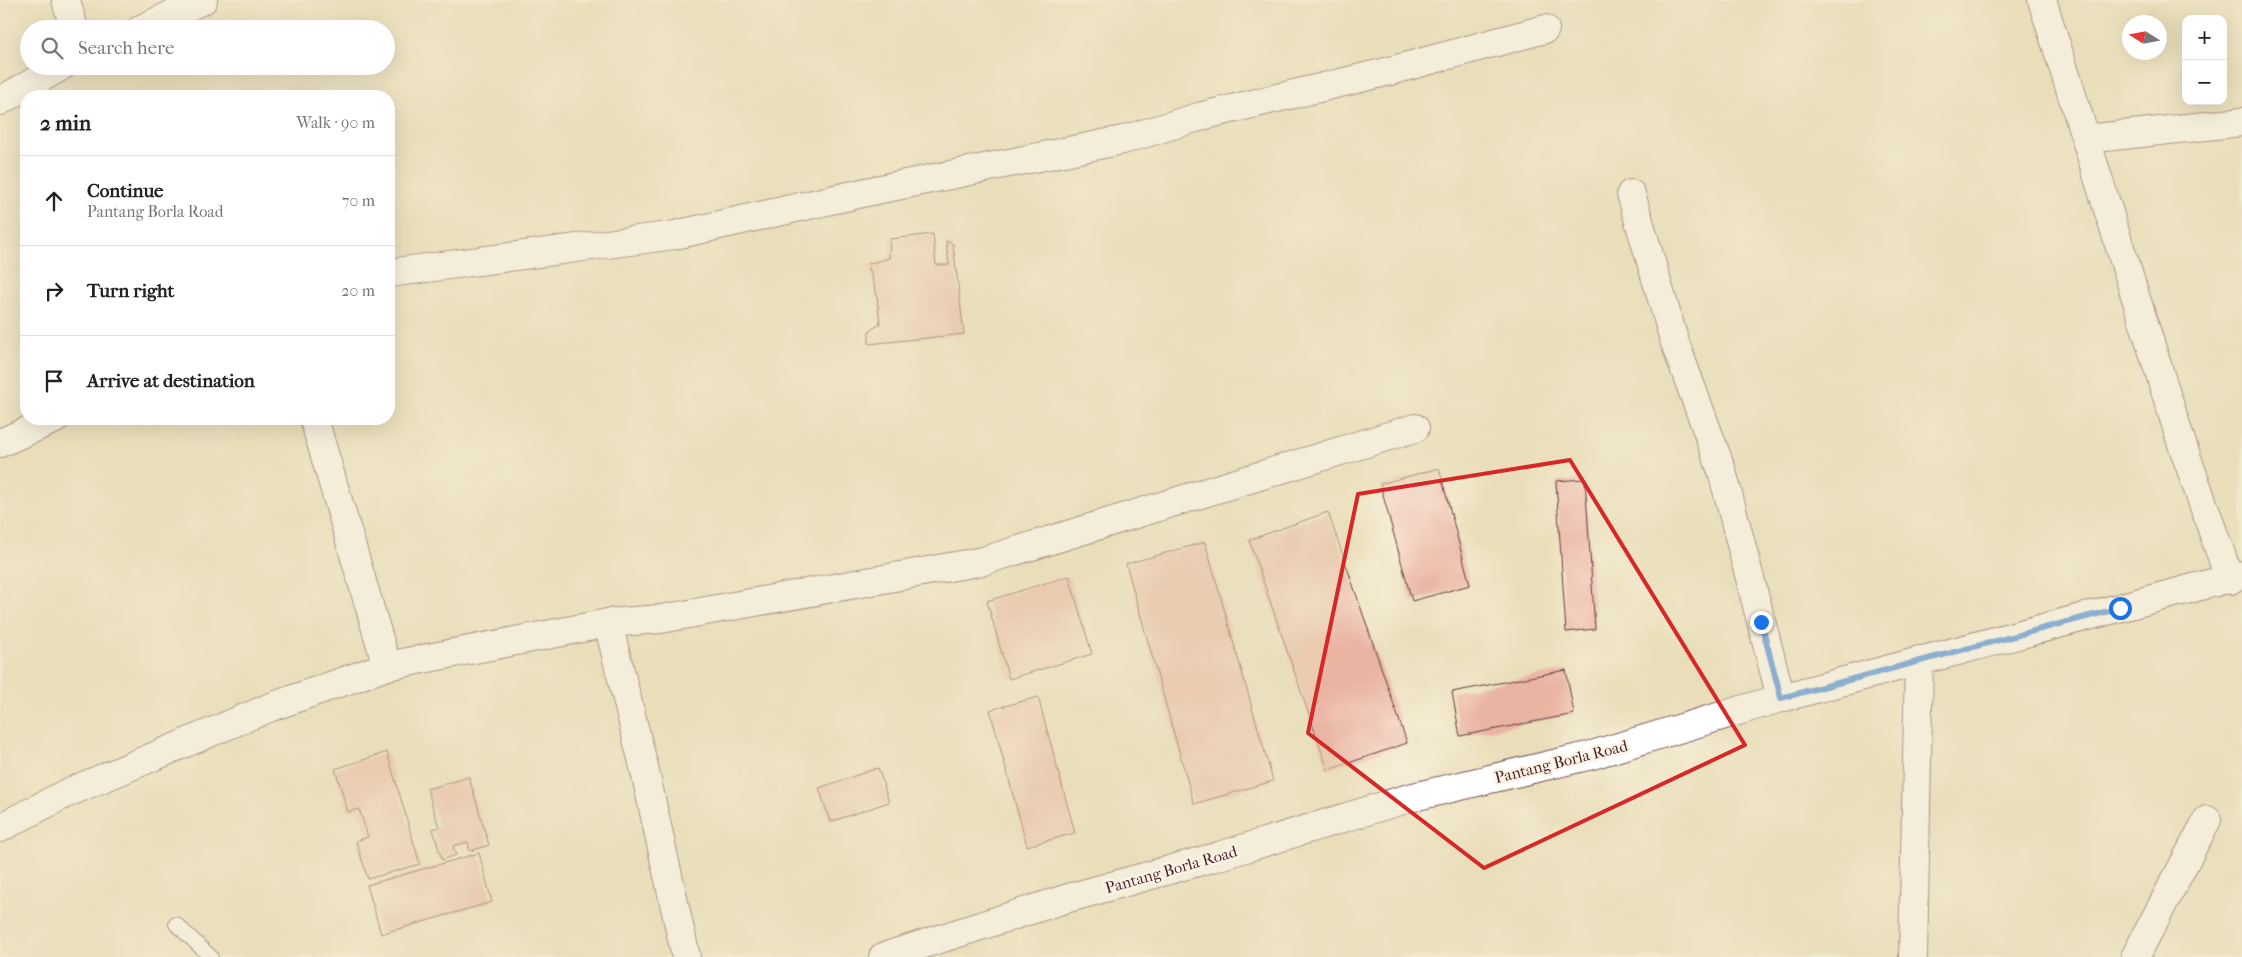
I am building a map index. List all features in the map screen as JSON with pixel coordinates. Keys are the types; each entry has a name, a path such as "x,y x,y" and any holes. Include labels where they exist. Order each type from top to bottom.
{"street":[{"path":"66,0 72,20"},
{"path":"160,20 203,0"},
{"path":"2042,0 2181,441 2236,578"},
{"path":"395,272 675,235 871,191 1123,140 1202,116 1386,72 1546,29"},
{"path":"28,90 49,75"},
{"path":"2086,139 2242,122"},
{"path":"1631,194 1675,343 1722,471 1781,698"},
{"path":"0,443 41,425"},
{"path":"316,425 387,666"},
{"path":"0,828 65,794 244,718 387,666 608,624 661,619 983,561 1415,428"},
{"name":"Pantang Borla Road","path":"883,957 1065,899 1219,856 1410,798 1592,755 1781,698 1919,660 2236,578"},
{"path":"608,624 644,767 686,957"},
{"path":"1913,957 1919,660"},
{"path":"2136,957 2206,820"}],"lane":[{"path":"176,924 211,957"}],"highlighted area":[{"path":"1570,460 1745,745 1484,868 1308,733 1358,494"}],"building":[{"path":"933,234 936,265 949,265 946,241 953,244 964,334 869,344 869,331 880,324 877,296 868,264 889,258 890,239"},
{"path":"1439,468 1470,585 1412,601 1380,484"},
{"path":"1585,479 1595,629 1566,632 1556,481"},
{"path":"1328,512 1407,743 1328,770 1249,540"},
{"path":"1205,542 1273,781 1194,804 1126,564"},
{"path":"1069,576 1092,654 1009,679 987,601"},
{"path":"1566,670 1574,714 1460,736 1452,692"},
{"path":"1038,697 1075,833 1027,846 990,710"},
{"path":"387,752 420,864 368,879 356,841 368,837 359,809 348,812 335,769"},
{"path":"878,768 889,802 830,822 819,788"},
{"path":"469,777 489,845 470,851 468,842 453,846 456,855 442,860 433,829 439,827 427,789"},
{"path":"479,853 492,902 381,934 367,885"}],"route":[{"path":"1761,622 1781,698 2120,608"}]}
